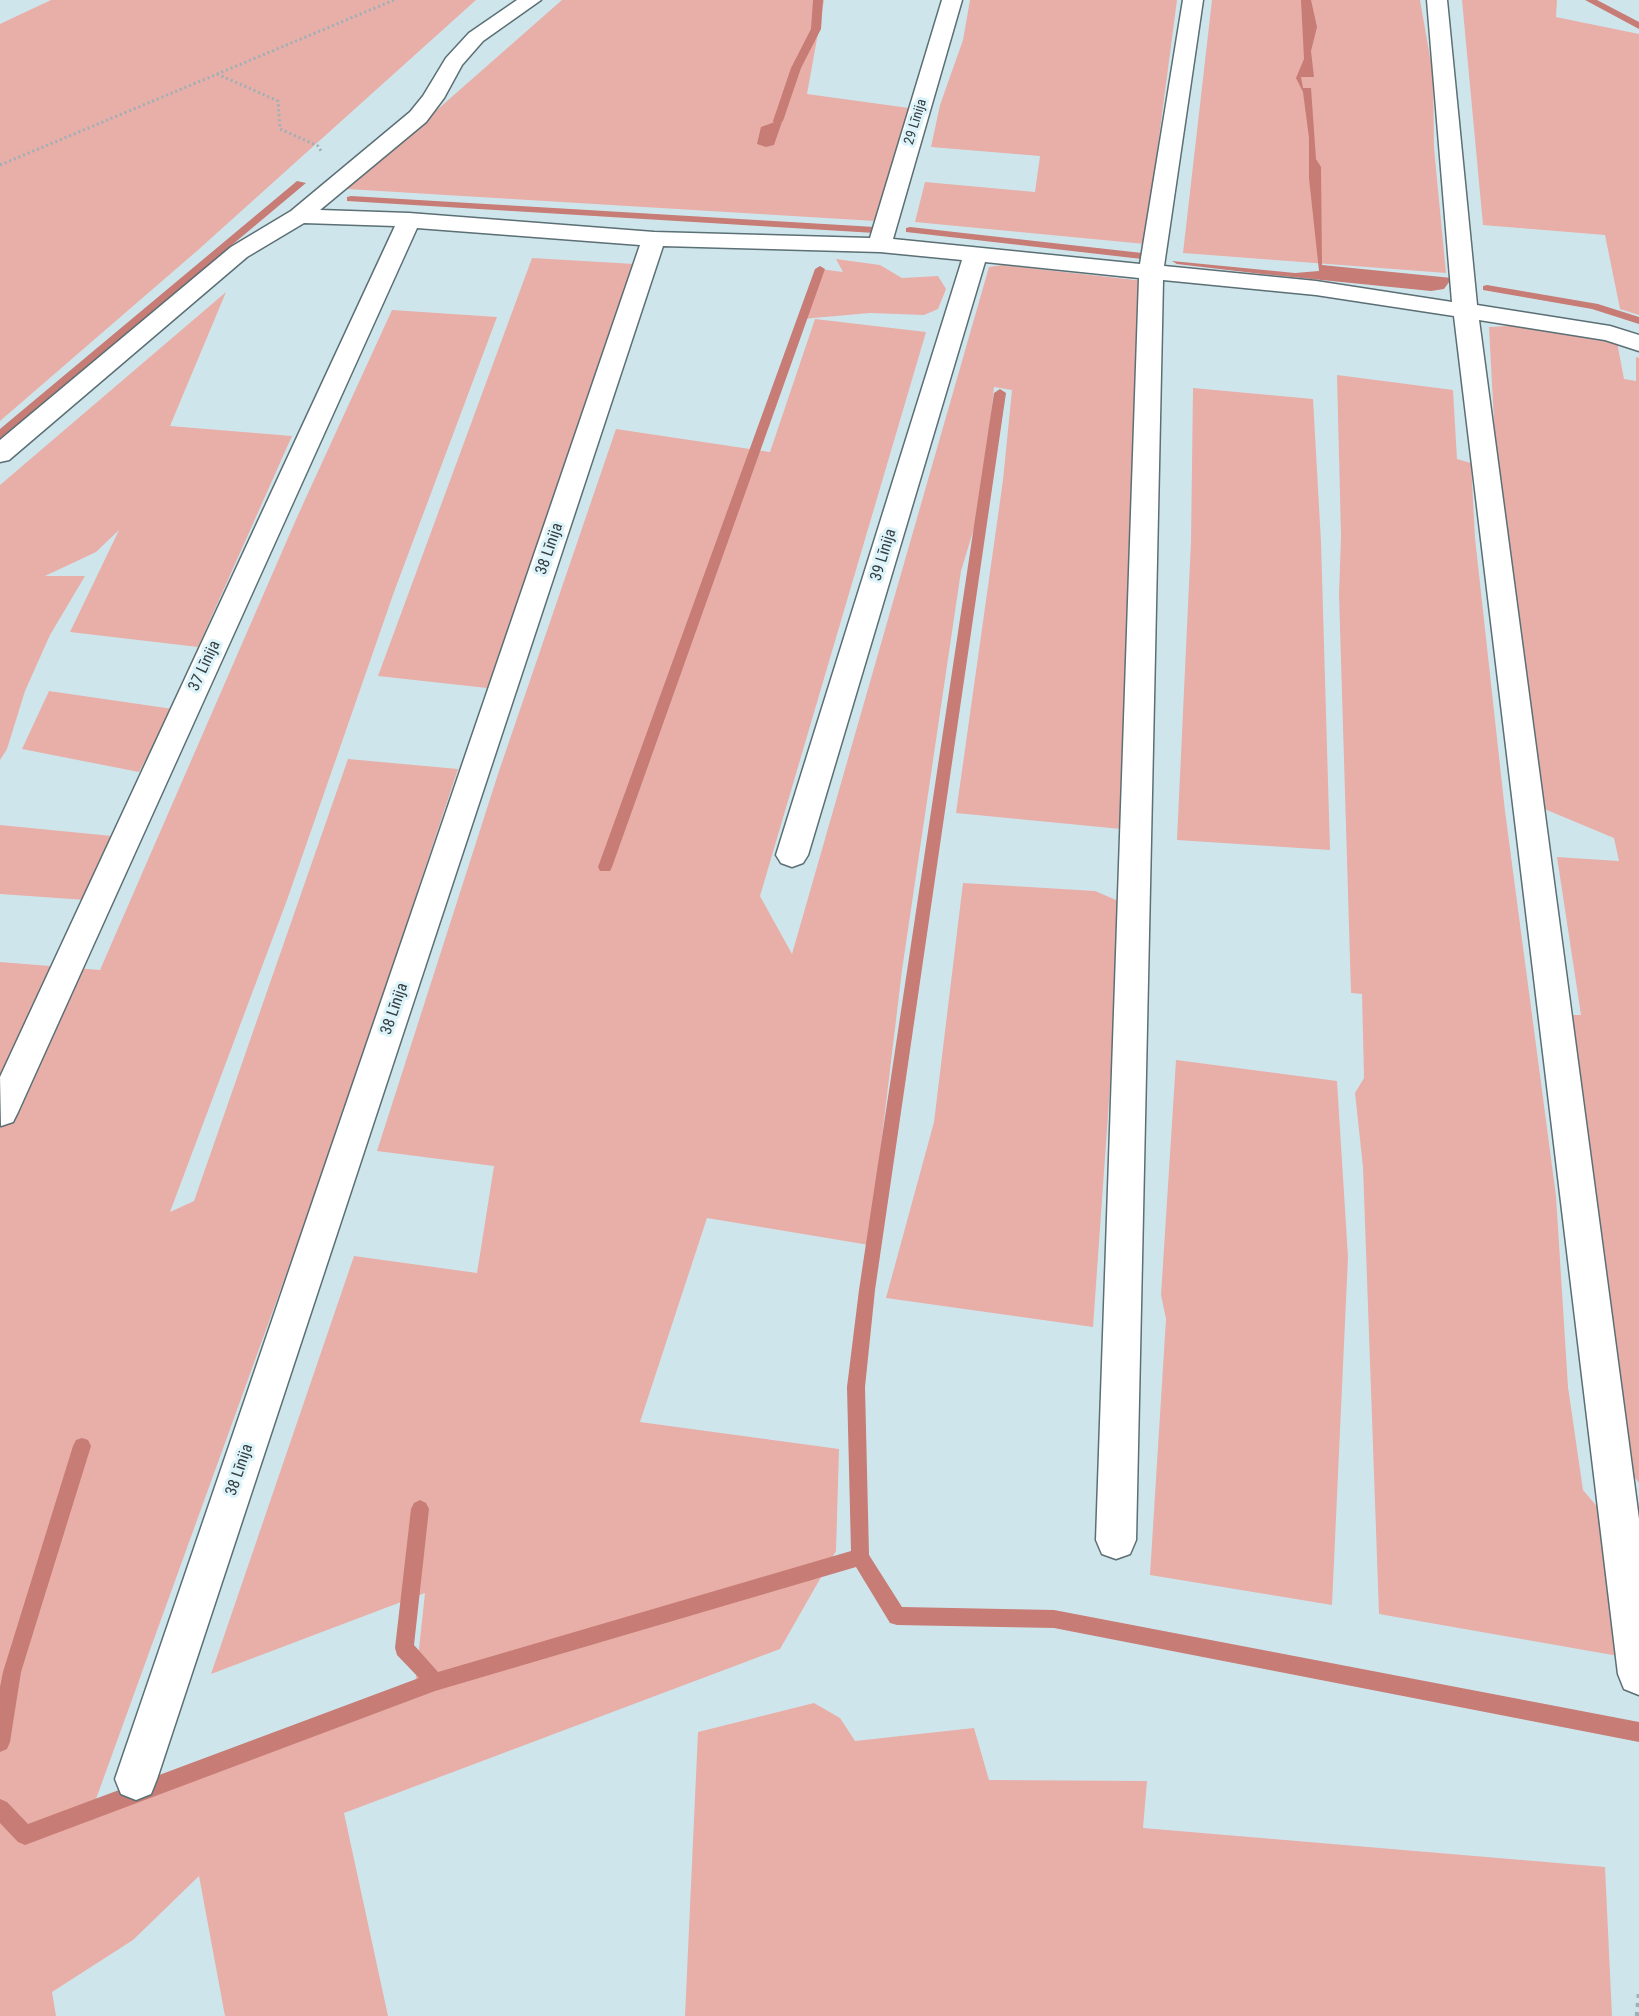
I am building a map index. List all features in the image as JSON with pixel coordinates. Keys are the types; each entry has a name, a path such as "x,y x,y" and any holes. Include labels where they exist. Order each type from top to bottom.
{"street":[{"path":"0,454 238,252 299,216 418,117 453,62 476,36 531,0"},
{"name":"29 Līnija","path":"880,245 952,0"},
{"path":"1116,1540 1151,272 1193,0"},
{"path":"1437,0 1465,309 1639,1674"},
{"path":"299,216 409,220 654,239 880,245 1316,288 1610,333 1639,344"},
{"name":"37 Līnija","path":"1,1112 409,220"},
{"name":"38 Līnija","path":"136,1779 654,239"},
{"name":"39 Līnija","path":"792,855 976,255"}],"path":[{"path":"0,165 394,0"},
{"path":"217,73 278,101 280,129 318,146 338,184"},
{"path":"1637,2016 1639,1993"}],"shaded area":[{"path":"51,0 476,0 198,250 0,421 0,24"},
{"path":"562,0 824,0 807,94 909,108 875,221 347,189"},
{"path":"970,0 1177,0 1145,244 915,222 925,182 1035,192 1040,156 931,147 940,105 963,40"},
{"path":"1212,0 1420,0 1433,74 1434,148 1446,273 1183,253"},
{"path":"1301,0 1311,0 1317,27 1311,51 1314,77 1301,77 1303,88 1311,88 1316,159 1321,167 1322,265 1452,278 1444,289 1431,291 1262,274 1177,264 1172,261 1295,273 1319,271 1309,178 1309,138 1303,92 1296,78 1304,59"},
{"path":"1462,0 1557,0 1556,17 1639,34 1639,315 1620,309 1605,235 1483,225"},
{"path":"783,119 774,145 766,147 757,144 761,127"},
{"path":"532,258 635,264 487,688 378,676"},
{"path":"836,259 880,265 902,278 938,276 946,289 938,309 924,315 870,313 802,319 820,269 843,272"},
{"path":"1002,265 1144,281 1121,829 956,813 1003,480 1012,390 994,387 982,502 961,571 902,970 869,1245 707,1218 640,1422 839,1449 836,1551 780,1649 344,1813 388,2016 225,2016 199,1876 133,1940 52,1992 56,2016 0,2016 0,962 100,970 298,515 392,310 497,317 394,592 287,900 170,1212 194,1201 348,759 458,769 334,1142 96,1799 414,1695 425,1593 211,1674 354,1256 477,1273 494,1166 377,1151 499,771 616,429 770,452 815,319 926,332 760,896 792,954 989,267"},
{"path":"226,292 170,426 292,436 198,647 70,632 119,530 96,552 45,576 85,576 50,635 25,691 7,749 0,760 0,485"},
{"path":"1526,325 1617,342 1624,379 1636,381 1636,357 1639,358 1639,1483 1632,1474 1571,1015 1581,1015 1557,857 1619,861 1614,838 1542,808 1496,460 1489,327"},
{"path":"1337,375 1453,390 1457,459 1471,463 1475,538 1505,811 1556,1196 1568,1387 1583,1490 1606,1517 1624,1657 1379,1614 1363,1167 1355,1093 1364,1078 1362,994 1351,993 1339,594 1341,536"},
{"path":"1193,388 1313,399 1321,542 1330,850 1177,840 1191,541"},
{"path":"49,691 173,709 139,772 22,749"},
{"path":"0,825 112,836 86,900 0,894"},
{"path":"963,883 1095,891 1123,903 1093,1327 886,1298 934,1122"},
{"path":"1176,1060 1337,1081 1348,1257 1332,1605 1150,1575 1166,1319 1161,1295"},
{"path":"814,1703 840,1718 855,1741 974,1728 989,1780 1147,1781 1143,1828 1605,1867 1612,2016 685,2016 698,1732"}],"waterway":[{"path":"778,121 796,68 816,29 818,0"},
{"path":"1590,0 1639,26"},
{"path":"0,435 301,183"},
{"path":"351,199 875,230"},
{"path":"910,230 1142,256"},
{"path":"605,867 820,269"},
{"path":"1487,288 1594,306 1639,321"},
{"path":"860,1557 856,1387 867,1290 1000,393"},
{"path":"0,1742 12,1672 82,1446"},
{"path":"420,1509 404,1648 435,1682"},
{"path":"435,1682 860,1557"},
{"path":"860,1557 897,1616 1054,1619 1639,1732"},
{"path":"0,1809 25,1835 435,1682"}]}
